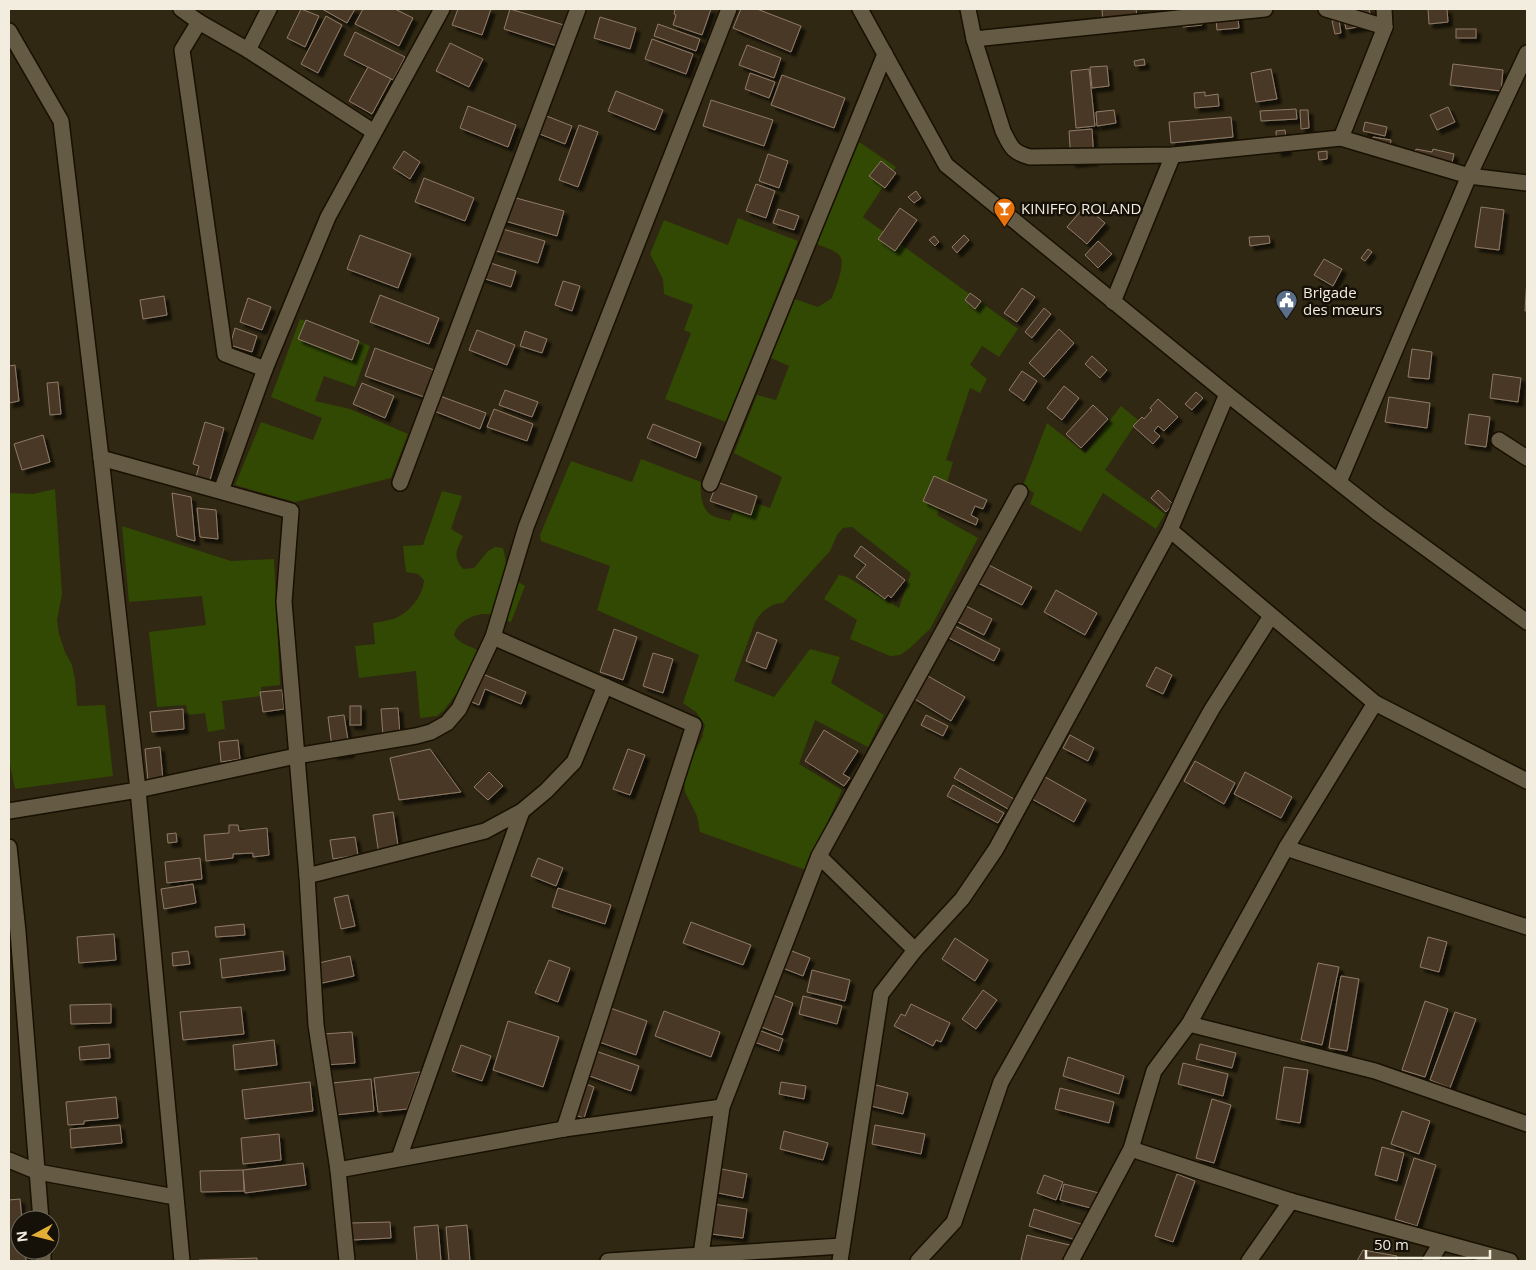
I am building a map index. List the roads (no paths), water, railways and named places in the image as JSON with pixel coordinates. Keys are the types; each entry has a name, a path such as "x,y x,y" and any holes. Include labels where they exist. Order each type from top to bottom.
{"street":[{"path":"181,9 374,132"},
{"path":"248,50 270,9"},
{"path":"221,491 266,368 328,217 442,9"},
{"path":"400,483 578,9"},
{"path":"9,811 138,790 296,756 416,736 431,732 447,723 460,709 493,636 526,527 729,9"},
{"path":"860,9 946,165 1112,302 1379,514 1527,622"},
{"path":"968,9 974,39 1003,131 1010,145 1018,154 1030,157 1173,155 1341,138 1469,176 1527,183"},
{"path":"974,39 1265,9"},
{"path":"1326,9 1385,27"},
{"path":"1341,138 1385,27 1384,9"},
{"path":"199,22 182,50 225,354 266,368"},
{"path":"9,31 60,121 101,458 138,790 182,1261"},
{"path":"1340,482 1469,176 1527,53"},
{"path":"710,484 884,54"},
{"path":"1112,302 1173,155"},
{"path":"840,1261 881,994 915,950 962,900 996,849 1170,530 1227,394"},
{"path":"1499,440 1527,458"},
{"path":"101,458 291,511 284,602 307,876 316,1025 338,1170 347,1261"},
{"path":"701,1255 722,1107 819,856 1020,492"},
{"path":"1170,530 1376,703 1527,781"},
{"path":"918,1261 954,1222 1001,1082 1212,709 1271,616"},
{"path":"493,636 694,725 564,1129"},
{"path":"307,876 485,831 522,811 546,791 574,762 605,686"},
{"path":"1071,1261 1131,1149 1154,1071 1189,1024 1286,848 1376,703"},
{"path":"399,1158 522,811"},
{"path":"9,847 18,932 40,1210"},
{"path":"1286,848 1527,926"},
{"path":"819,856 915,950"},
{"path":"1189,1024 1375,1071 1527,1124"},
{"path":"338,1170 564,1129 722,1107"},
{"path":"1131,1149 1291,1201 1510,1261"},
{"path":"9,1160 38,1172 176,1197"},
{"path":"1249,1261 1291,1201"},
{"path":"1430,1261 1441,1243"},
{"path":"608,1261 842,1246"}],"place":[{"name":"KINIFFO ROLAND","path":"1005,227"},
{"name":"Brigade des mœurs","path":"1287,320"}]}
